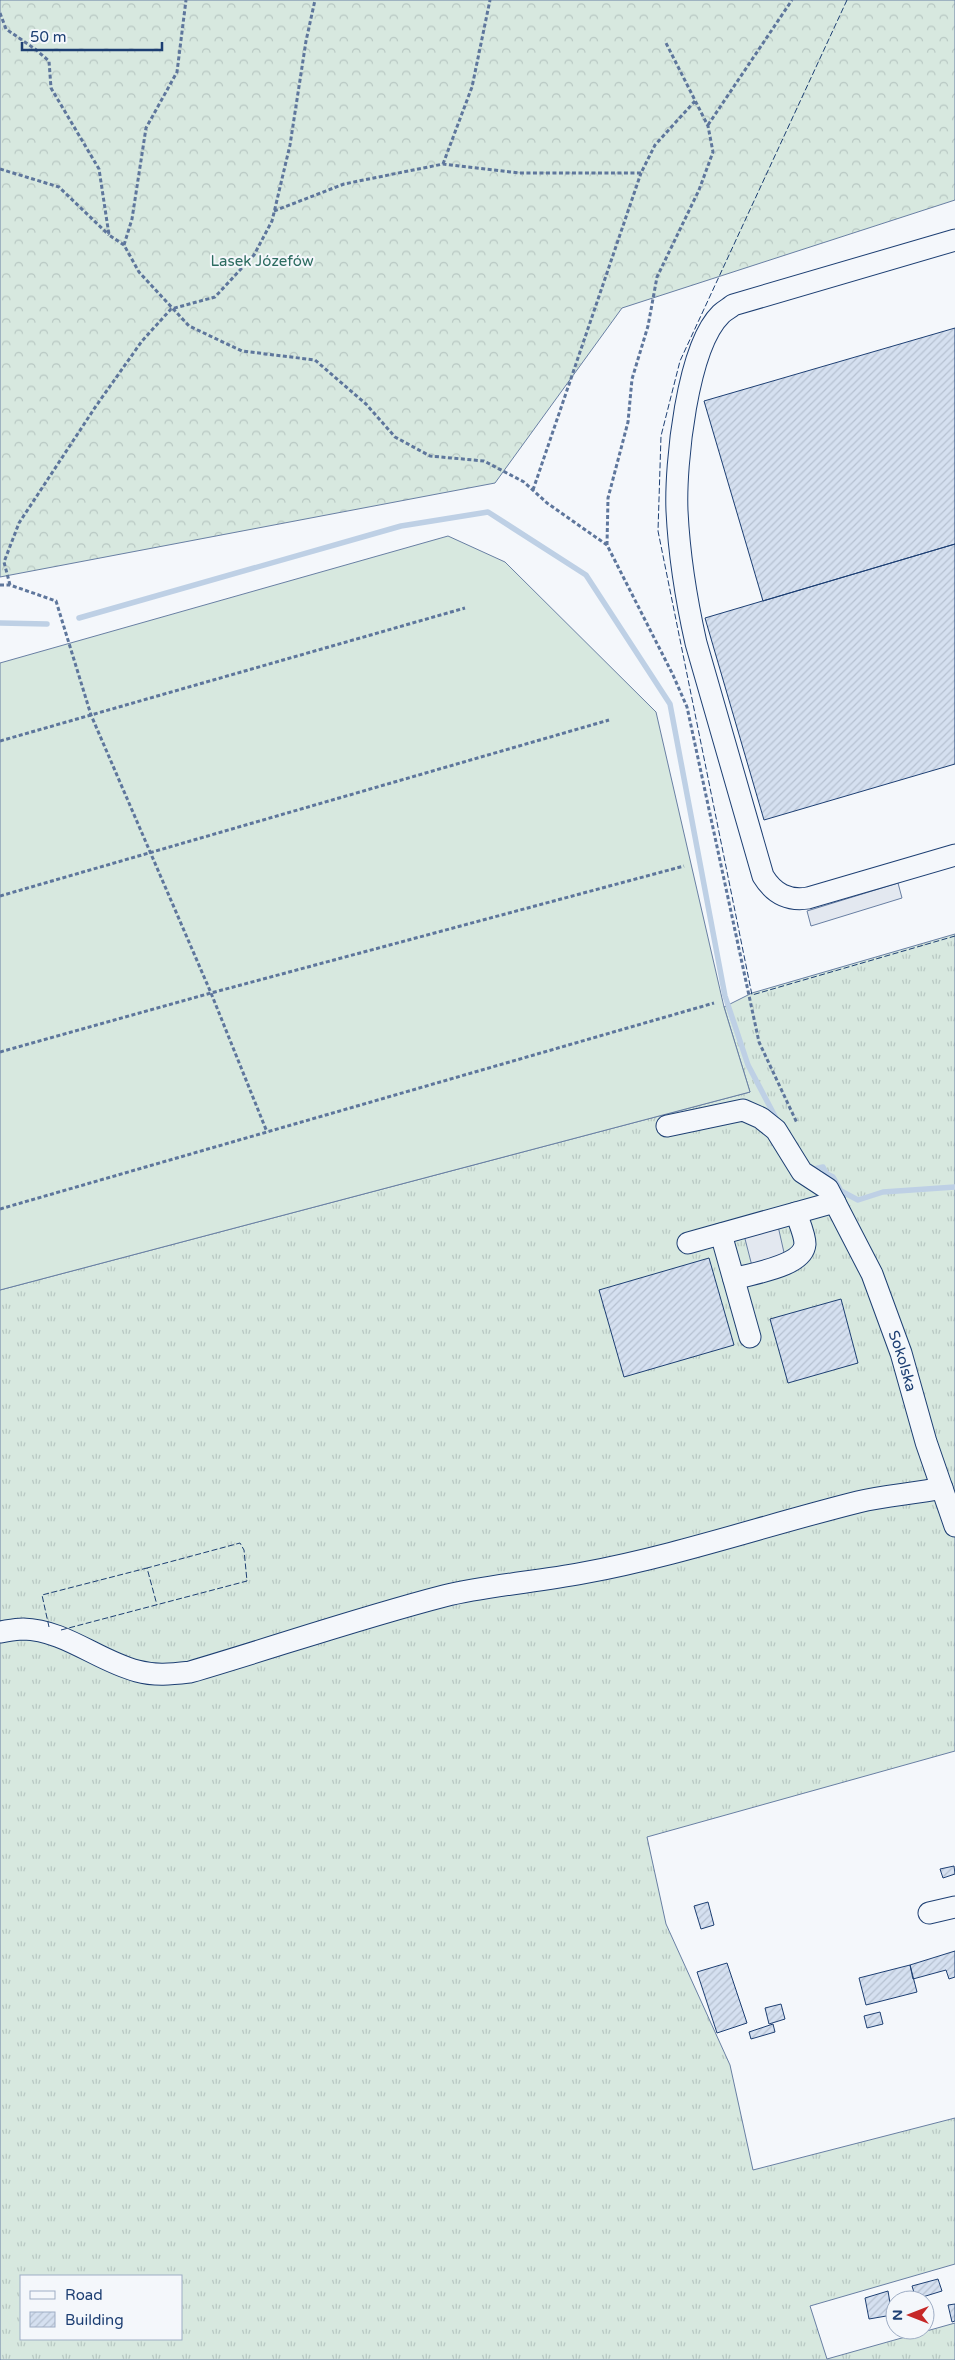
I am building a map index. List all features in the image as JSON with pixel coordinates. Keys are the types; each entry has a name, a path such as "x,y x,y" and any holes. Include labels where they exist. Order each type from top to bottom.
{"street":[{"path":"955,240 734,305 721,314 712,327 700,354 686,398 679,456 677,511 689,615 696,643 764,876 772,889 782,896 796,900 808,898 955,855"},
{"name":"Sokolska","path":"667,1126 743,1110 761,1118 776,1130 802,1172 828,1189 872,1274 901,1353 926,1442 955,1526"},
{"path":"688,1243 835,1202"},
{"path":"734,1278 787,1264 802,1253 805,1243 796,1213"},
{"path":"721,1234 750,1337"},
{"path":"0,1632 23,1629 41,1632 76,1644 137,1671 172,1675 190,1672 443,1597 492,1585 582,1573 722,1540 889,1494 916,1494 942,1488"},
{"path":"929,1913 955,1906"}],"path":[{"path":"124,244 132,219 146,128 177,72 186,0"},
{"path":"10,585 4,562 19,523 96,406 142,341 171,309 215,297 254,255 272,221 290,145 306,41 315,0"},
{"path":"444,164 472,87 490,0"},
{"path":"708,126 792,0"},
{"path":"0,13 6,29 35,49 48,61 51,88 98,169 109,235"},
{"path":"607,545 608,498 628,422 632,379 648,326 657,277 699,190 713,152 708,126 665,41"},
{"path":"533,490 641,173 655,145 695,101"},
{"path":"274,211 344,184 444,164 519,173 641,173"},
{"path":"0,169 59,187 109,235 124,244 138,272 188,326 242,351 315,360 366,404 395,437 430,456 484,461 524,482 547,503 607,545 674,675 687,707 759,1042 798,1125"},
{"path":"0,585 10,585 56,601 91,715 149,854 211,993 267,1132"},
{"path":"0,741 465,608"},
{"path":"0,896 609,720"},
{"path":"0,1052 211,993 684,866"},
{"path":"0,1209 714,1003"}],"green space":[{"name":"Lasek Józefów","path":"0,0 955,0 955,200 622,308 495,483 0,577"},
{"path":"448,536 505,562 656,712 724,1007 750,1092 0,1290 0,663"},
{"path":"955,934 955,1751 647,1837 666,1924 730,2065 753,2170 955,2118 955,2264 810,2306 827,2359 895,2340 935,2340 935,2329 955,2323 955,2360 0,2360 0,1290 750,1092 724,1007 752,993"}],"shaded area":[{"path":"898,883 902,898 811,926 807,911"},
{"path":"778,1226 785,1257 752,1266 744,1235"}],"building":[{"path":"955,328 955,544 763,601 704,401"},
{"path":"955,544 955,764 764,820 705,618"},
{"path":"709,1258 734,1345 624,1377 599,1290"},
{"path":"841,1299 858,1363 788,1383 770,1319"},
{"path":"954,1866 955,1874 943,1878 940,1869"},
{"path":"708,1902 714,1925 701,1929 694,1906"},
{"path":"955,1951 955,1977 949,1979 946,1970 913,1979 910,1965"},
{"path":"727,1963 747,2023 717,2033 697,1972"},
{"path":"910,1965 917,1992 866,2005 859,1978"},
{"path":"781,2004 785,2019 769,2024 765,2008"},
{"path":"880,2012 883,2024 867,2028 864,2016"},
{"path":"773,2024 775,2032 751,2039 749,2032"},
{"path":"938,2279 942,2291 935,2293 935,2290 913,2290 912,2286"},
{"path":"885,2292 885,2316 869,2319 865,2298"},
{"path":"955,2304 955,2321 952,2322 948,2305"}],"waterway":[{"path":"79,618 401,526 488,512 586,575 670,704 725,996 748,1065 778,1122"},
{"path":"0,623 47,624"},
{"path":"810,1170 823,1167 827,1174 833,1177 841,1191 858,1200 883,1192 955,1187"}],"fence":[{"path":"847,0 680,361 661,436 658,531 752,995 955,936"},
{"path":"61,1630 247,1581 244,1550 240,1543 147,1568"},
{"path":"49,1627 42,1595 147,1568 157,1605"}]}
